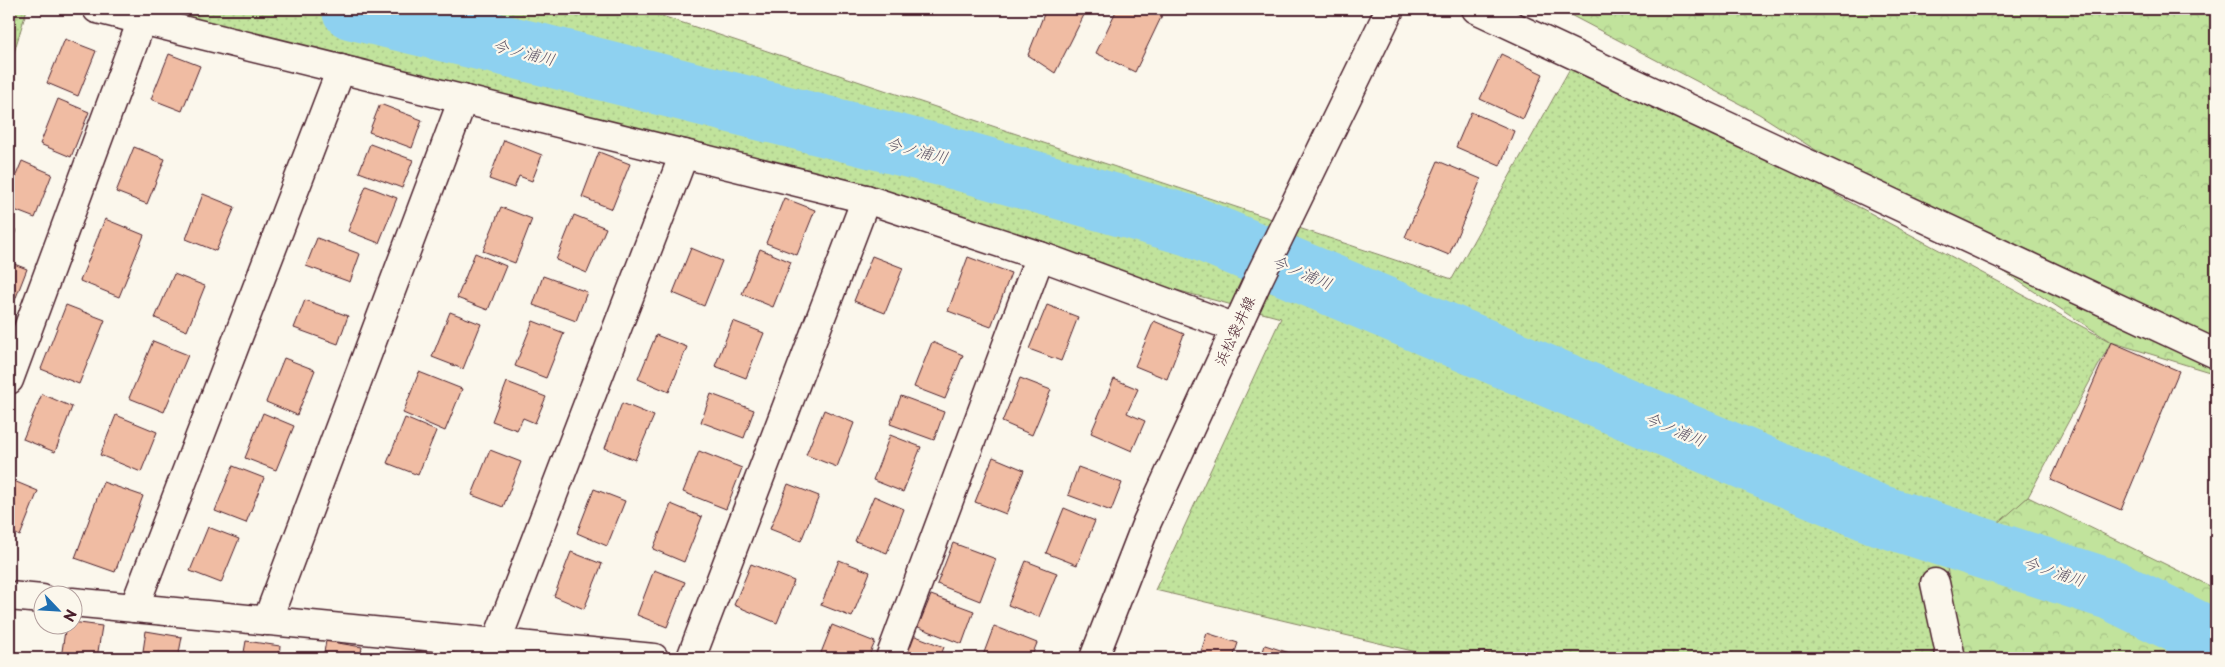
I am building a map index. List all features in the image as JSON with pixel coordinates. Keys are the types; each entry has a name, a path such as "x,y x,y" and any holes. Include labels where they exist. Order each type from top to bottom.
{"street":[{"path":"97,9 866,199 1040,256 1236,328"},
{"name":"浜松袋井線","path":"1094,658 1147,522 1259,278 1390,9"},
{"path":"1476,9 2216,354"},
{"path":"9,380 142,20"},
{"path":"134,608 341,69"},
{"path":"267,621 463,100"},
{"path":"496,643 684,154"},
{"path":"691,658 866,199"},
{"path":"890,658 1040,256"},
{"path":"1935,583 1951,658"},
{"path":"9,596 32,598"},
{"path":"82,603 654,658"}],"green space":[{"path":"9,9 27,9 9,69"},
{"path":"152,9 641,9 1452,279 1577,56 2111,342 2028,497 1935,583 1951,658 1503,658 1485,652 1425,654 1155,590 1281,318 407,85"},
{"path":"1559,9 2216,9 2216,374 2111,342 1921,217 1759,114"},
{"path":"2028,497 2216,589 2216,658 1964,658 1947,568"}],"building":[{"path":"1046,9 1087,9 1055,73 1028,55"},
{"path":"1117,9 1165,9 1135,72 1096,53"},
{"path":"65,39 96,51 78,96 47,83"},
{"path":"169,54 200,66 182,111 151,99"},
{"path":"1501,54 1543,74 1523,119 1480,99"},
{"path":"58,99 89,112 71,157 40,144"},
{"path":"380,104 422,120 412,148 369,132"},
{"path":"1471,112 1514,131 1500,166 1456,147"},
{"path":"504,140 542,155 532,181 519,176 514,188 489,179"},
{"path":"370,144 413,160 402,188 359,172"},
{"path":"134,147 165,159 147,204 116,192"},
{"path":"599,152 630,164 612,209 582,197"},
{"path":"22,161 52,174 35,218 9,208 9,192"},
{"path":"1438,161 1481,179 1449,255 1405,237"},
{"path":"366,186 397,198 379,243 348,231"},
{"path":"203,194 235,207 216,251 186,239"},
{"path":"784,198 815,210 797,255 766,243"},
{"path":"501,207 532,219 515,263 483,251"},
{"path":"574,215 606,228 587,273 556,260"},
{"path":"105,219 144,235 119,297 80,281"},
{"path":"9,227 16,230 9,250"},
{"path":"317,238 360,254 350,282 306,266"},
{"path":"691,248 722,261 704,306 673,293"},
{"path":"760,249 791,262 773,307 742,294"},
{"path":"475,253 506,266 488,310 457,298"},
{"path":"872,256 903,268 885,313 854,301"},
{"path":"968,257 1011,273 991,327 948,311"},
{"path":"9,262 27,269 15,300 9,297"},
{"path":"174,274 205,286 187,331 155,318"},
{"path":"543,276 587,292 576,321 533,305"},
{"path":"305,300 348,316 338,344 294,328"},
{"path":"66,305 105,320 79,384 41,369"},
{"path":"1047,305 1078,317 1061,361 1029,349"},
{"path":"450,312 481,324 463,369 432,357"},
{"path":"533,321 564,333 546,378 515,366"},
{"path":"733,321 764,333 746,378 715,366"},
{"path":"1154,321 1184,334 1167,379 1135,366"},
{"path":"656,335 687,347 669,392 638,379"},
{"path":"153,341 188,355 164,412 129,398"},
{"path":"932,342 963,355 945,399 914,387"},
{"path":"2111,342 2179,371 2121,510 2051,480"},
{"path":"284,358 315,370 297,415 266,402"},
{"path":"419,372 462,389 445,431 403,413"},
{"path":"1020,378 1051,390 1032,435 1002,422"},
{"path":"1114,379 1138,389 1127,413 1145,421 1132,451 1091,433"},
{"path":"507,382 546,397 535,423 523,418 517,430 492,421"},
{"path":"42,394 72,407 55,452 23,439"},
{"path":"711,394 754,410 744,438 701,422"},
{"path":"901,396 944,412 934,440 890,424"},
{"path":"622,403 654,416 635,460 605,448"},
{"path":"824,410 854,423 837,467 806,455"},
{"path":"263,413 294,426 276,470 245,458"},
{"path":"116,415 157,432 141,472 100,455"},
{"path":"405,418 436,431 418,475 387,463"},
{"path":"890,435 921,447 903,492 873,480"},
{"path":"490,450 521,462 503,507 472,495"},
{"path":"699,451 742,468 726,509 683,492"},
{"path":"993,457 1024,470 1006,514 975,502"},
{"path":"233,466 264,478 246,523 215,511"},
{"path":"1078,467 1122,483 1111,511 1068,495"},
{"path":"9,479 38,491 20,536 9,531"},
{"path":"103,482 143,496 115,572 75,558"},
{"path":"788,484 819,496 801,541 770,529"},
{"path":"594,489 625,501 607,546 577,533"},
{"path":"874,496 904,509 887,553 855,541"},
{"path":"671,504 702,517 684,562 653,549"},
{"path":"1064,508 1095,521 1077,565 1046,553"},
{"path":"208,527 239,539 221,583 190,571"},
{"path":"953,543 996,559 980,601 937,584"},
{"path":"571,552 602,564 584,609 554,596"},
{"path":"839,560 870,572 852,617 821,605"},
{"path":"1026,561 1057,573 1039,617 1008,605"},
{"path":"751,564 794,581 777,623 734,605"},
{"path":"654,570 685,582 667,627 637,615"},
{"path":"931,595 974,611 962,644 918,627"},
{"path":"9,618 13,619 9,644"},
{"path":"82,623 102,626 97,658 61,658 65,634 82,634"},
{"path":"832,625 875,642 868,658 819,658"},
{"path":"994,626 1037,643 1031,658 982,658"},
{"path":"146,631 182,637 178,658 142,658"},
{"path":"1207,633 1238,643 1233,658 1199,658"},
{"path":"913,635 944,647 940,658 904,658"},
{"path":"246,641 280,646 279,658 243,658"},
{"path":"326,641 362,647 360,658 323,658"},
{"path":"1265,645 1305,658 1261,658"},
{"path":"416,651 452,656 452,658 415,658"},
{"path":"1485,652 1503,658 1483,658"}],"waterway":[{"name":"今ノ浦川","path":"352,9 540,54 959,160 1191,226 1876,514 2112,590 2216,641"}]}
